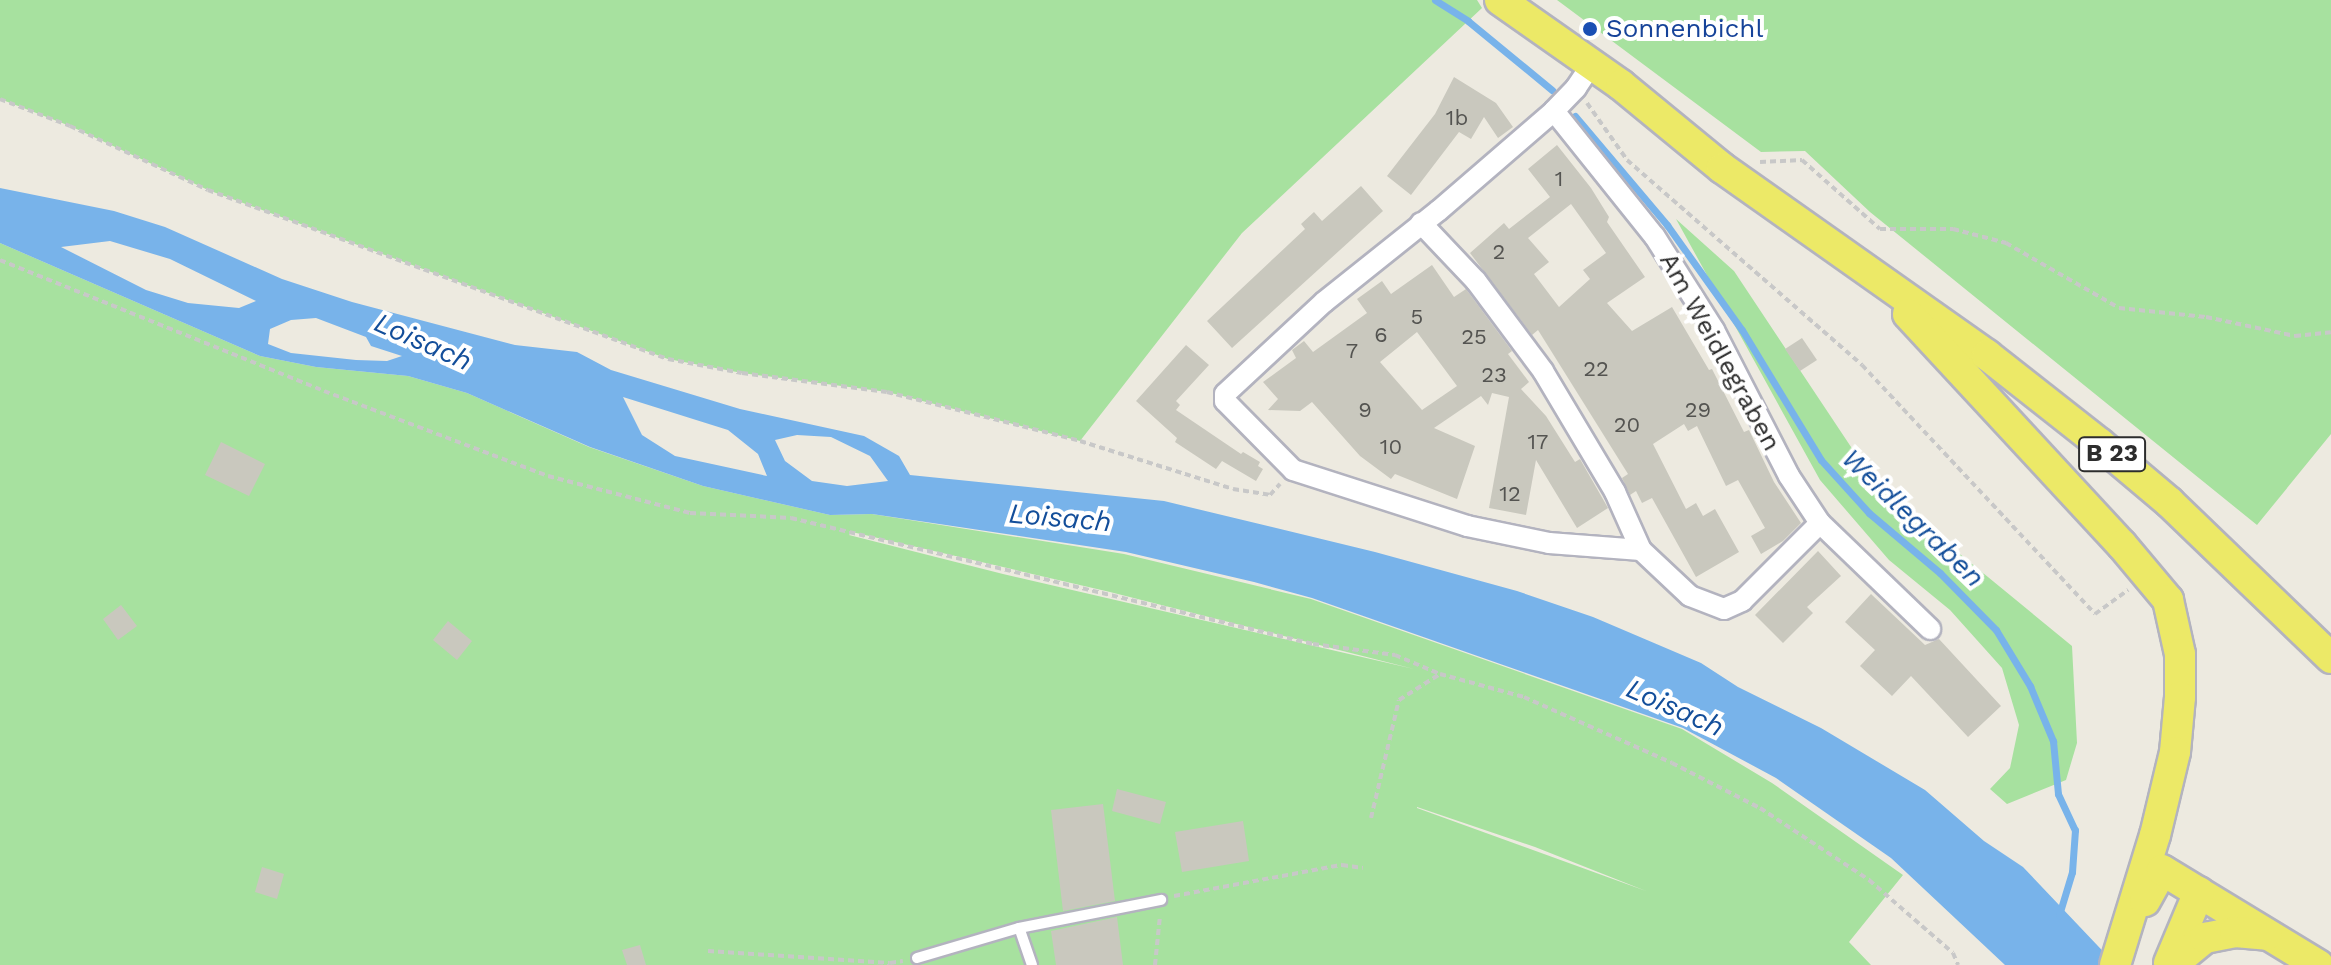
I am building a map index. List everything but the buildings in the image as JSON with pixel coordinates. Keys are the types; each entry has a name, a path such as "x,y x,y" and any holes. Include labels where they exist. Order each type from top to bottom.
{"main road":[{"name":"B 23","path":"1500,0 1584,76 1722,168 1987,355 2169,502 2331,658"},
{"name":"B 23","path":"1872,274 2149,574 2168,600 2180,654 2175,752 2118,957"},
{"name":"B 23","path":"2118,957 2162,870 2199,892"},
{"path":"2170,965 2199,892 2318,965"},
{"path":"2170,965 2205,938 2235,932 2269,935"}],"street":[{"path":"1584,76 1554,111 1324,302 1225,394 1225,401 1293,470 1467,526 1549,543 1641,550"},
{"name":"Am Weidlegraben","path":"1554,111 1655,237 1714,330 1789,476 1820,523 1930,629"},
{"path":"1421,223 1476,281 1543,371 1615,492 1641,550 1690,596 1724,609 1742,601 1820,523"}],"lane":[{"path":"917,958 1019,928 1161,900"},
{"path":"1019,928 1032,965"}],"path":[{"path":"1584,76 1627,160 1862,365 2095,614 2149,574"},
{"path":"0,99 70,126 208,190 668,359 742,373 887,392 1080,441 1233,489 1270,495 1293,470"},
{"path":"1722,168 1743,163 1802,160 1880,229 1953,229 2006,243 2119,308 2206,317 2295,336 2331,332"},
{"path":"0,260 324,391 548,476 690,513 791,518 1313,644 1395,655 1440,674 1524,697 1672,763 1760,808 1869,880 1953,953 1958,965"},
{"path":"1371,818 1399,700 1440,674"},
{"path":"1155,965 1161,900 1196,890 1342,865 1363,868"},
{"path":"708,951 890,963 917,958"}],"green space":[{"path":"0,0 1477,0 1482,8 1242,233 1080,441 887,392 742,373 668,359 208,190 70,126 0,99"},
{"path":"1557,0 2331,0 2331,434 2257,525 1870,212 1805,151 1761,152"},
{"path":"1676,219 1734,271 1877,486 2072,646 2077,743 2066,780 2007,804 1990,789 2010,768 2019,725 2002,668 1950,610 1889,560 1820,480"},
{"path":"0,243 260,356 316,367 408,376 467,393 589,447 703,486 830,515 872,514 1124,554 1311,599 1682,729 1772,783 1903,875 1849,942 1871,965 0,965","holes":["852,532 1110,592 1414,669 1003,574 849,535","1417,808 1535,847 1646,891"]}],"water":[{"name":"Loisach","path":"0,188 114,211 165,227 282,279 352,302 515,345 577,352 611,370 740,409 864,436 899,456 910,475 1164,501 1375,552 1517,591 1593,617 1701,663 1738,687 1821,728 1925,790 1984,841 2023,867 2116,965 2005,965 1891,858 1776,778 1683,728 1312,598 1126,552 872,514 830,515 703,486 590,447 467,393 408,376 316,367 260,356 0,243","holes":["110,241 170,259 256,301 239,308 188,303 146,290 61,247","316,318 366,337 371,346 402,356 387,361 356,360 291,353 268,344 270,329 291,320","623,397 728,430 758,454 767,476 675,456 642,435","797,435 831,437 870,456 888,481 847,486 812,481 785,461 775,440"]}],"waterway":[{"name":"Weidlegraben","path":"1435,0 1468,21 1552,90"},
{"name":"Weidlegraben","path":"1575,116 1667,225 1742,330 1821,460 1869,513 1940,573 1996,630 2030,686 2053,741 2058,794 2075,830 2072,872 2059,915"}],"place":[{"name":"Sonnenbichl","path":"1590,29"}]}
